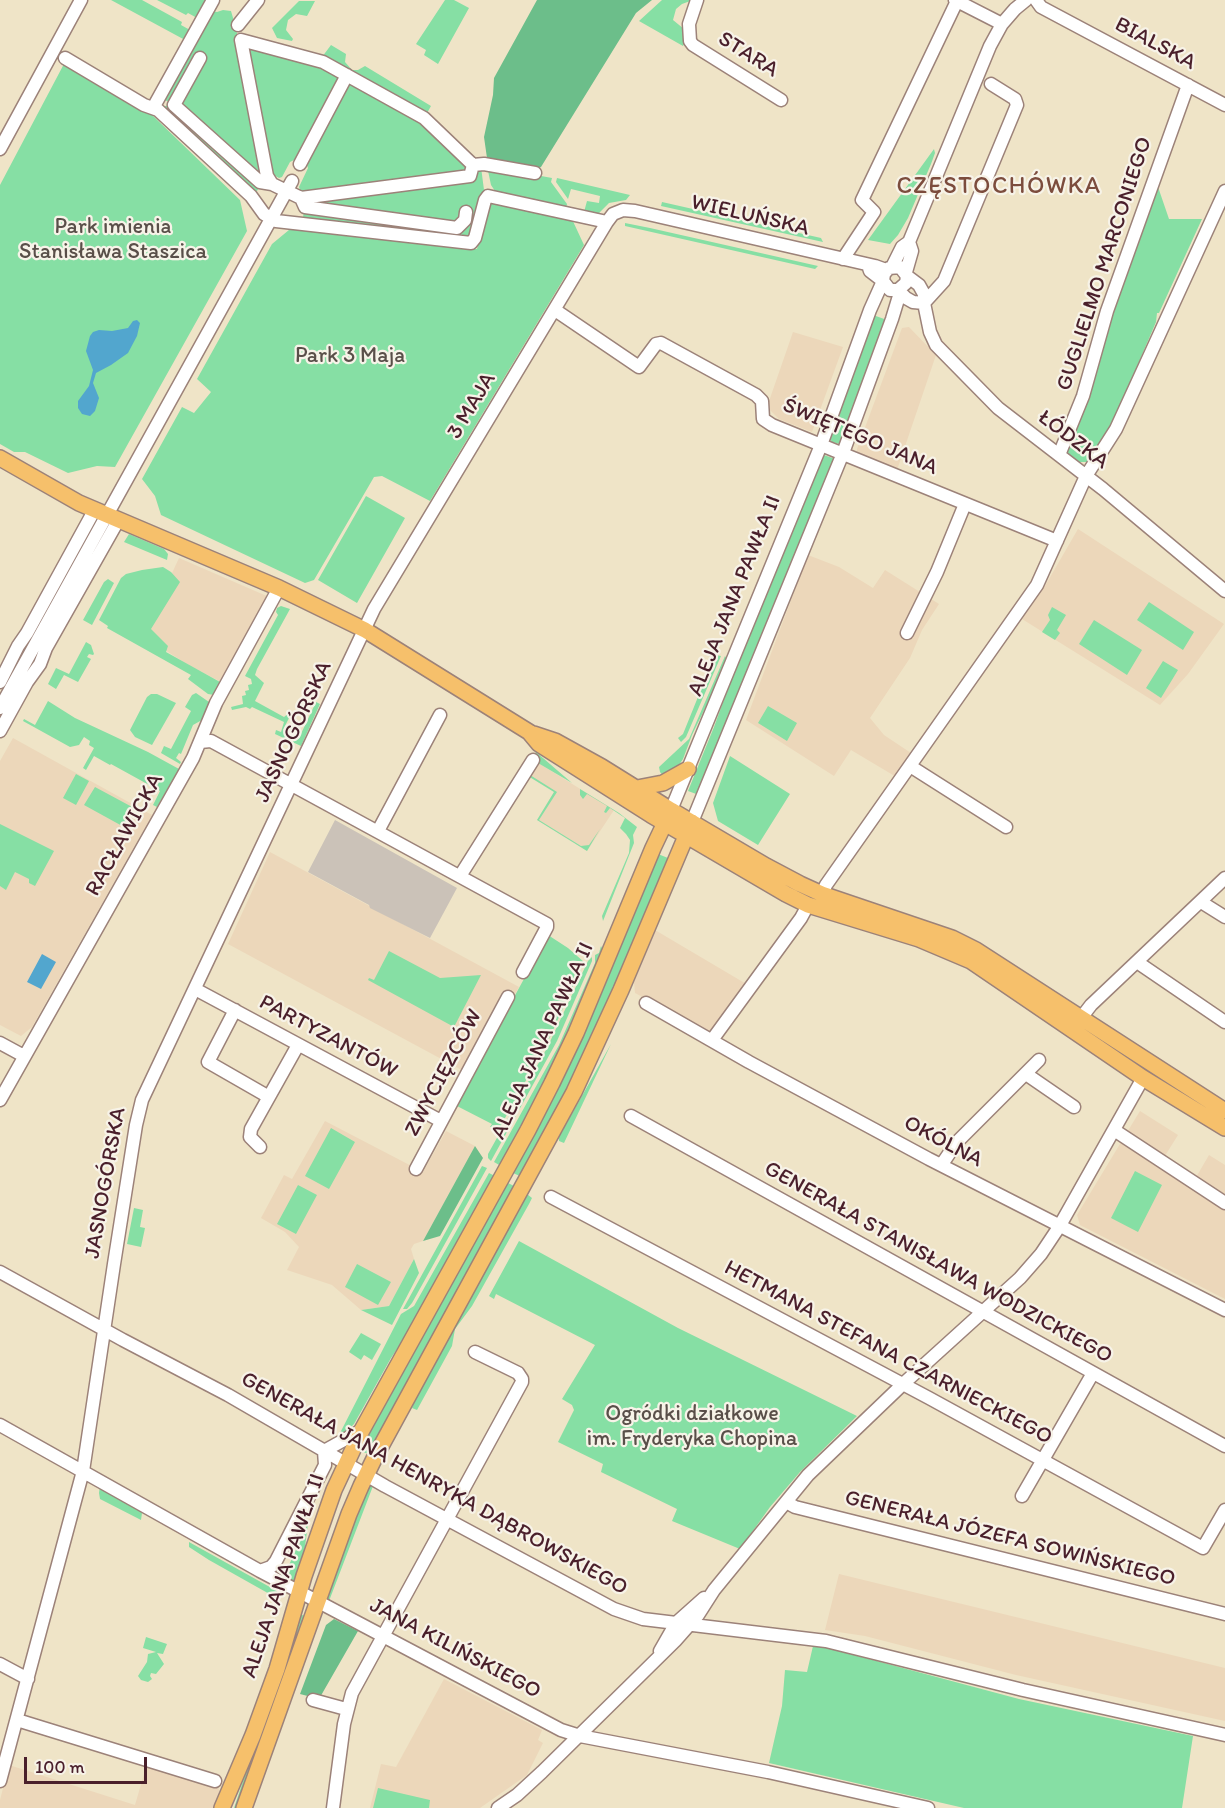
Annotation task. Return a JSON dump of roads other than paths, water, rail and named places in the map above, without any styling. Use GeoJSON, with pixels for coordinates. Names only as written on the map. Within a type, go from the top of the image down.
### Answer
{"type":"FeatureCollection","features":[{"type":"Feature","properties":{"kind":"main road"},"geometry":{"type":"LineString","coordinates":[[0,458],[58,492],[279,588],[365,630],[529,732],[555,741],[637,788],[668,817]]}},
{"type":"Feature","properties":{"kind":"main road"},"geometry":{"type":"LineString","coordinates":[[529,732],[539,744],[689,829],[808,905],[919,939],[971,961],[1143,1078],[1225,1128]]}},
{"type":"Feature","properties":{"kind":"main road"},"geometry":{"type":"LineString","coordinates":[[637,788],[663,783],[688,769]]}},
{"type":"Feature","properties":{"kind":"main road","name":"ALEJA JANA PAWŁA II"},"geometry":{"type":"LineString","coordinates":[[222,1808],[277,1669],[324,1516],[346,1463],[547,1092],[576,1033],[668,817]]}},
{"type":"Feature","properties":{"kind":"main road"},"geometry":{"type":"LineString","coordinates":[[689,829],[822,894],[952,938],[1004,967],[1225,1111]]}},
{"type":"Feature","properties":{"kind":"main road","name":"ALEJA JANA PAWŁA II"},"geometry":{"type":"LineString","coordinates":[[244,1808],[349,1514],[367,1475],[574,1092],[633,962],[689,829]]}},
{"type":"Feature","properties":{"kind":"main road"},"geometry":{"type":"LineString","coordinates":[[229,1808],[240,1764]]}},
{"type":"Feature","properties":{"kind":"street"},"geometry":{"type":"LineString","coordinates":[[0,149],[81,0]]}},
{"type":"Feature","properties":{"kind":"street"},"geometry":{"type":"LineString","coordinates":[[153,108],[213,0]]}},
{"type":"Feature","properties":{"kind":"street"},"geometry":{"type":"LineString","coordinates":[[238,25],[258,0]]}},
{"type":"Feature","properties":{"kind":"street","name":"STARA"},"geometry":{"type":"LineString","coordinates":[[697,0],[689,24],[690,41],[693,45],[781,100]]}},
{"type":"Feature","properties":{"kind":"street"},"geometry":{"type":"LineString","coordinates":[[843,259],[874,212],[862,200],[956,0],[1002,24]]}},
{"type":"Feature","properties":{"kind":"street","name":"ALEJA JANA PAWŁA II"},"geometry":{"type":"LineString","coordinates":[[668,817],[821,445],[870,310],[887,273],[902,247],[909,242],[978,72],[1002,24],[1026,0]]}},
{"type":"Feature","properties":{"kind":"street","name":"BIALSKA"},"geometry":{"type":"LineString","coordinates":[[1036,0],[1041,7],[1225,105]]}},
{"type":"Feature","properties":{"kind":"street"},"geometry":{"type":"LineString","coordinates":[[272,184],[267,176],[241,40],[323,62],[424,118],[473,165],[484,164],[535,172]]}},
{"type":"Feature","properties":{"kind":"street"},"geometry":{"type":"LineString","coordinates":[[65,58],[144,105],[158,110],[251,196],[271,220],[468,243],[475,238],[488,196],[607,222]]}},
{"type":"Feature","properties":{"kind":"street"},"geometry":{"type":"LineString","coordinates":[[200,58],[174,105],[260,182],[289,186],[301,198],[305,207],[457,228],[465,220],[466,212]]}},
{"type":"Feature","properties":{"kind":"street"},"geometry":{"type":"LineString","coordinates":[[300,164],[347,75]]}},
{"type":"Feature","properties":{"kind":"street"},"geometry":{"type":"LineString","coordinates":[[898,290],[906,283],[906,274],[900,267],[887,273],[887,288],[898,290],[913,302],[924,303],[944,280],[1017,105],[1015,99],[991,84]]}},
{"type":"Feature","properties":{"kind":"street","name":"GUGLIELMO MARCONIEGO"},"geometry":{"type":"LineString","coordinates":[[1059,455],[1083,396],[1107,311],[1188,85]]}},
{"type":"Feature","properties":{"kind":"street"},"geometry":{"type":"LineString","coordinates":[[301,198],[470,176],[473,165]]}},
{"type":"Feature","properties":{"kind":"street"},"geometry":{"type":"LineString","coordinates":[[0,682],[40,664],[107,514],[289,186]]}},
{"type":"Feature","properties":{"kind":"street"},"geometry":{"type":"LineString","coordinates":[[822,894],[826,885],[1037,585],[1086,476],[1116,429],[1225,191]]}},
{"type":"Feature","properties":{"kind":"street","name":"WIELUŃSKA"},"geometry":{"type":"LineString","coordinates":[[623,210],[843,259],[868,265],[887,273]]}},
{"type":"Feature","properties":{"kind":"street","name":"3 MAJA"},"geometry":{"type":"LineString","coordinates":[[365,630],[374,609],[607,222],[614,214],[623,210]]}},
{"type":"Feature","properties":{"kind":"street","name":"ALEJA JANA PAWŁA II"},"geometry":{"type":"LineString","coordinates":[[906,274],[912,251],[909,242]]}},
{"type":"Feature","properties":{"kind":"street","name":"ŁÓDZKA"},"geometry":{"type":"LineString","coordinates":[[906,274],[924,294],[930,332],[936,345],[998,408],[1086,476],[1225,591]]}},
{"type":"Feature","properties":{"kind":"street","name":"ALEJA JANA PAWŁA II"},"geometry":{"type":"LineString","coordinates":[[689,829],[843,453],[892,319],[899,296],[898,290]]}},
{"type":"Feature","properties":{"kind":"street","name":"ŚWIĘTEGO JANA"},"geometry":{"type":"LineString","coordinates":[[555,310],[639,367],[656,344],[661,343],[756,394],[762,401],[764,419],[772,425],[1057,541]]}},
{"type":"Feature","properties":{"kind":"street"},"geometry":{"type":"LineString","coordinates":[[907,633],[937,572],[964,504]]}},
{"type":"Feature","properties":{"kind":"street"},"geometry":{"type":"LineString","coordinates":[[0,731],[17,676],[18,646],[107,514]]}},
{"type":"Feature","properties":{"kind":"street","name":"RACŁAWICKA"},"geometry":{"type":"LineString","coordinates":[[0,1100],[200,742],[216,703],[279,588]]}},
{"type":"Feature","properties":{"kind":"street","name":"JASNOGÓRSKA"},"geometry":{"type":"LineString","coordinates":[[0,1781],[83,1471],[139,1112],[147,1089],[365,630]]}},
{"type":"Feature","properties":{"kind":"street"},"geometry":{"type":"LineString","coordinates":[[0,708],[17,676]]}},
{"type":"Feature","properties":{"kind":"street"},"geometry":{"type":"LineString","coordinates":[[378,831],[440,715]]}},
{"type":"Feature","properties":{"kind":"street"},"geometry":{"type":"LineString","coordinates":[[200,742],[211,741],[547,924],[523,972]]}},
{"type":"Feature","properties":{"kind":"street"},"geometry":{"type":"LineString","coordinates":[[460,876],[533,760]]}},
{"type":"Feature","properties":{"kind":"street"},"geometry":{"type":"LineString","coordinates":[[910,766],[1006,827]]}},
{"type":"Feature","properties":{"kind":"street"},"geometry":{"type":"LineString","coordinates":[[1081,1018],[1091,1005],[1225,878]]}},
{"type":"Feature","properties":{"kind":"street"},"geometry":{"type":"LineString","coordinates":[[1202,902],[1225,917]]}},
{"type":"Feature","properties":{"kind":"street"},"geometry":{"type":"LineString","coordinates":[[712,1040],[801,918],[808,905]]}},
{"type":"Feature","properties":{"kind":"street"},"geometry":{"type":"LineString","coordinates":[[1137,962],[1225,1022]]}},
{"type":"Feature","properties":{"kind":"street","name":"PARTYZANTÓW"},"geometry":{"type":"LineString","coordinates":[[195,989],[441,1121]]}},
{"type":"Feature","properties":{"kind":"street","name":"ZWYCIĘZCÓW"},"geometry":{"type":"LineString","coordinates":[[416,1169],[508,997]]}},
{"type":"Feature","properties":{"kind":"street","name":"OKÓLNA"},"geometry":{"type":"LineString","coordinates":[[646,1003],[749,1062],[1059,1227],[1225,1310]]}},
{"type":"Feature","properties":{"kind":"street"},"geometry":{"type":"LineString","coordinates":[[235,1010],[208,1062],[269,1097]]}},
{"type":"Feature","properties":{"kind":"street"},"geometry":{"type":"LineString","coordinates":[[0,1043],[24,1056]]}},
{"type":"Feature","properties":{"kind":"street"},"geometry":{"type":"LineString","coordinates":[[260,1148],[250,1134],[298,1045]]}},
{"type":"Feature","properties":{"kind":"street"},"geometry":{"type":"LineString","coordinates":[[942,1164],[957,1142],[1039,1060]]}},
{"type":"Feature","properties":{"kind":"street"},"geometry":{"type":"LineString","coordinates":[[1026,1074],[1074,1107]]}},
{"type":"Feature","properties":{"kind":"street"},"geometry":{"type":"LineString","coordinates":[[498,1808],[517,1795],[580,1736],[690,1625],[714,1590],[808,1475],[903,1384],[1020,1278],[1041,1254],[1059,1227],[1143,1078]]}},
{"type":"Feature","properties":{"kind":"street","name":"GENERAŁA STANISŁAWA WODZICKIEGO"},"geometry":{"type":"LineString","coordinates":[[631,1116],[1225,1446]]}},
{"type":"Feature","properties":{"kind":"street"},"geometry":{"type":"LineString","coordinates":[[1113,1130],[1225,1203]]}},
{"type":"Feature","properties":{"kind":"street","name":"HETMANA STEFANA CZARNIECKIEGO"},"geometry":{"type":"LineString","coordinates":[[551,1197],[903,1384],[1203,1548],[1225,1510]]}},
{"type":"Feature","properties":{"kind":"street","name":"GENERAŁA JANA HENRYKA DĄBROWSKIEGO"},"geometry":{"type":"LineString","coordinates":[[0,1272],[236,1399],[367,1475],[614,1610],[643,1619],[826,1641],[1023,1690],[1225,1735]]}},
{"type":"Feature","properties":{"kind":"street"},"geometry":{"type":"LineString","coordinates":[[333,1808],[346,1709],[352,1693],[522,1382],[518,1373],[475,1352]]}},
{"type":"Feature","properties":{"kind":"street"},"geometry":{"type":"LineString","coordinates":[[1022,1496],[1093,1373]]}},
{"type":"Feature","properties":{"kind":"street","name":"JANA KILIŃSKIEGO"},"geometry":{"type":"LineString","coordinates":[[0,1425],[260,1571],[561,1730],[580,1736],[768,1772],[928,1808]]}},
{"type":"Feature","properties":{"kind":"street"},"geometry":{"type":"LineString","coordinates":[[260,1571],[271,1567],[276,1561],[325,1465],[324,1450],[362,1430]]}},
{"type":"Feature","properties":{"kind":"street","name":"GENERAŁA JÓZEFA SOWIŃSKIEGO"},"geometry":{"type":"LineString","coordinates":[[786,1502],[795,1507],[1225,1614]]}},
{"type":"Feature","properties":{"kind":"street"},"geometry":{"type":"LineString","coordinates":[[653,1664],[676,1623],[714,1590]]}},
{"type":"Feature","properties":{"kind":"street"},"geometry":{"type":"LineString","coordinates":[[0,1664],[28,1679]]}},
{"type":"Feature","properties":{"kind":"street"},"geometry":{"type":"LineString","coordinates":[[313,1700],[346,1709]]}},
{"type":"Feature","properties":{"kind":"street"},"geometry":{"type":"LineString","coordinates":[[17,1720],[215,1781]]}},
{"type":"Feature","properties":{"kind":"water"},"geometry":{"type":"Polygon","coordinates":[[[137,320],[140,323],[137,336],[128,353],[96,373],[93,383],[99,398],[95,411],[90,416],[82,414],[78,408],[78,401],[89,386],[93,370],[86,351],[90,336],[99,330],[112,331],[128,328],[133,321],[137,320]]]}},
{"type":"Feature","properties":{"kind":"water"},"geometry":{"type":"Polygon","coordinates":[[[42,954],[56,962],[41,989],[27,982],[42,954]]]}},
{"type":"Feature","properties":{"kind":"district","name":"CZĘSTOCHÓWKA"},"geometry":{"type":"Point","coordinates":[999,187]}},
{"type":"Feature","properties":{"kind":"park label","name":"Park imienia Stanisława Staszica"},"geometry":{"type":"Point","coordinates":[113,240]}},
{"type":"Feature","properties":{"kind":"park label","name":"Park 3 Maja"},"geometry":{"type":"Point","coordinates":[350,356]}},
{"type":"Feature","properties":{"kind":"park label","name":"Ogródki działkowe im. Fryderyka Chopina"},"geometry":{"type":"Point","coordinates":[692,1426]}}]}
